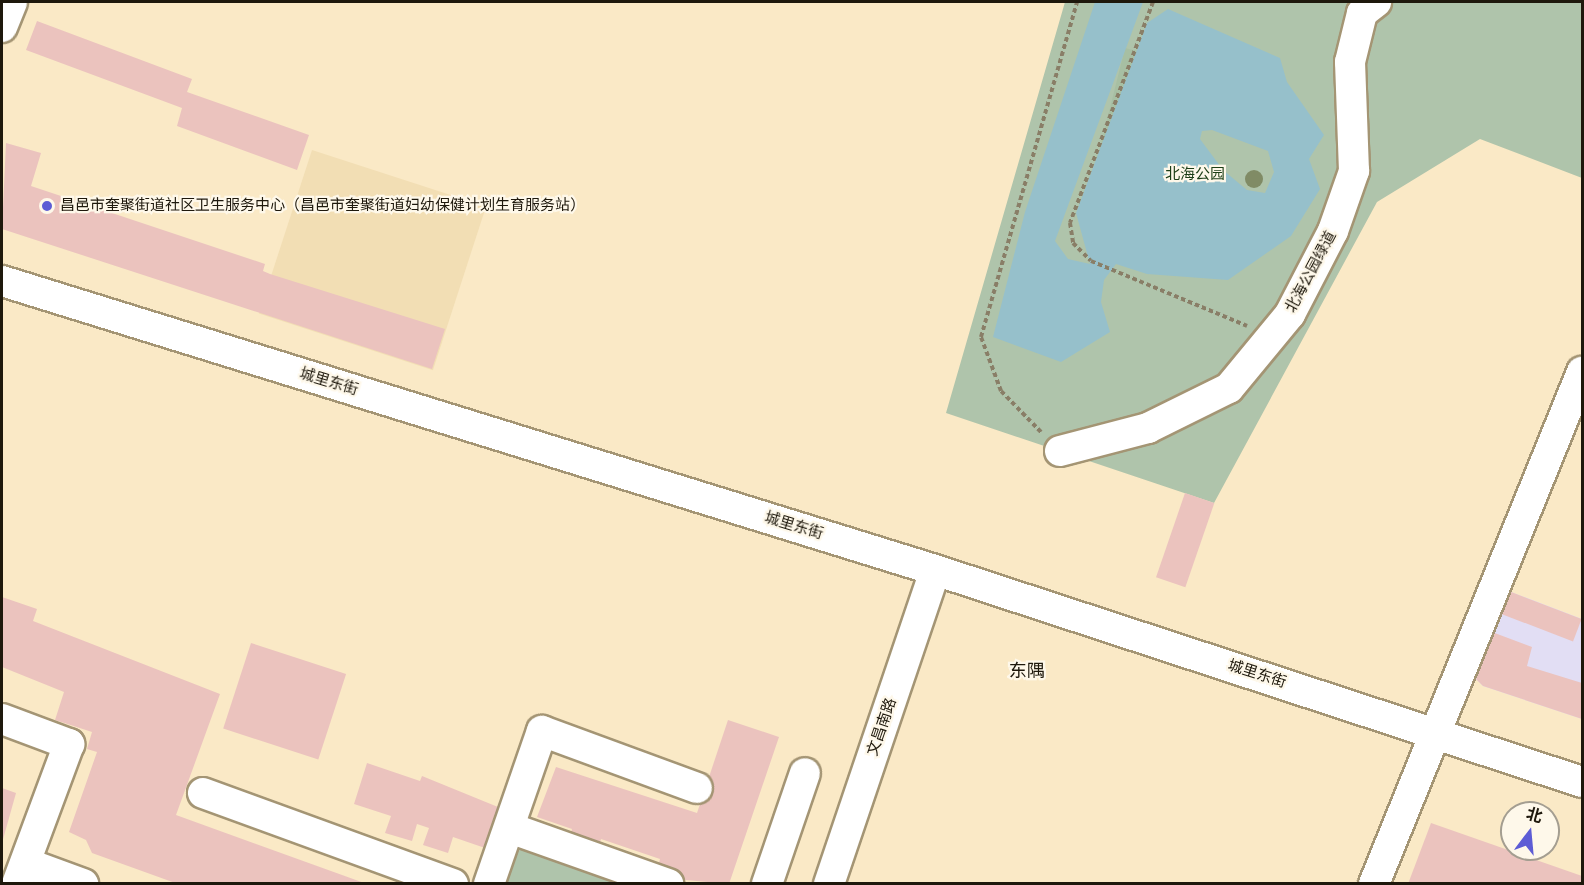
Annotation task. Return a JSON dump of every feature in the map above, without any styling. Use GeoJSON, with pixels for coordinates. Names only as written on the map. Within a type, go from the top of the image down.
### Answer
{"type":"FeatureCollection","features":[{"type":"Feature","properties":{"kind":"street"},"geometry":{"type":"LineString","coordinates":[[2,27],[12,2]]}},
{"type":"Feature","properties":{"kind":"street","name":"北海公园绿道"},"geometry":{"type":"LineString","coordinates":[[1060,451],[1148,428],[1229,388],[1290,315],[1333,231],[1354,171],[1350,62],[1362,12],[1376,2]]}},
{"type":"Feature","properties":{"kind":"street","name":"城里东街"},"geometry":{"type":"LineString","coordinates":[[2,281],[935,570],[1582,782]]}},
{"type":"Feature","properties":{"kind":"street"},"geometry":{"type":"LineString","coordinates":[[1374,884],[1582,372]]}},
{"type":"Feature","properties":{"kind":"street","name":"文昌南路"},"geometry":{"type":"LineString","coordinates":[[829,884],[935,570]]}},
{"type":"Feature","properties":{"kind":"street"},"geometry":{"type":"LineString","coordinates":[[2,719],[69,744],[21,873],[83,884]]}},
{"type":"Feature","properties":{"kind":"street"},"geometry":{"type":"LineString","coordinates":[[489,884],[542,731],[697,788]]}},
{"type":"Feature","properties":{"kind":"street"},"geometry":{"type":"LineString","coordinates":[[767,884],[805,773]]}},
{"type":"Feature","properties":{"kind":"street"},"geometry":{"type":"LineString","coordinates":[[203,793],[453,884]]}},
{"type":"Feature","properties":{"kind":"street"},"geometry":{"type":"LineString","coordinates":[[510,828],[668,884]]}},
{"type":"Feature","properties":{"kind":"path"},"geometry":{"type":"LineString","coordinates":[[1060,451],[1001,392],[981,337],[1077,2]]}},
{"type":"Feature","properties":{"kind":"path"},"geometry":{"type":"LineString","coordinates":[[1153,2],[1070,223],[1073,243],[1090,261],[1272,336]]}},
{"type":"Feature","properties":{"kind":"shaded area"},"geometry":{"type":"Polygon","coordinates":[[[312,150],[486,207],[433,370],[259,314],[312,150]]]}},
{"type":"Feature","properties":{"kind":"shaded area"},"geometry":{"type":"Polygon","coordinates":[[[1506,590],[1582,619],[1582,719],[1483,686],[1476,679],[1506,590]]]}},
{"type":"Feature","properties":{"kind":"green space","name":"北海公园"},"geometry":{"type":"Polygon","coordinates":[[[1065,2],[1582,2],[1582,178],[1480,139],[1377,202],[1214,503],[946,413],[1065,2]]]}},
{"type":"Feature","properties":{"kind":"green space"},"geometry":{"type":"Polygon","coordinates":[[[1125,48],[1137,51],[1104,184],[1092,181],[1125,48]]]}},
{"type":"Feature","properties":{"kind":"green space"},"geometry":{"type":"Polygon","coordinates":[[[526,846],[631,884],[505,884],[518,851],[526,846]]]}},
{"type":"Feature","properties":{"kind":"water","name":"北海公园"},"geometry":{"type":"Polygon","coordinates":[[[1095,2],[1143,2],[1055,241],[1068,259],[1090,264],[1076,213],[1147,23],[1168,9],[1280,58],[1287,82],[1324,135],[1309,159],[1320,189],[1291,236],[1228,280],[1147,274],[1116,264],[1104,280],[1101,302],[1110,332],[1061,362],[993,337],[1025,212],[1095,2]],[[1212,130],[1202,131],[1200,139],[1223,170],[1247,190],[1265,193],[1274,172],[1268,151],[1212,130]]]}},
{"type":"Feature","properties":{"kind":"building"},"geometry":{"type":"Polygon","coordinates":[[[37,21],[192,79],[187,92],[309,135],[297,170],[177,126],[182,108],[26,50],[37,21]]]}},
{"type":"Feature","properties":{"kind":"building"},"geometry":{"type":"Polygon","coordinates":[[[6,143],[41,153],[31,186],[265,264],[263,271],[270,274],[445,329],[432,369],[2,229],[6,143]]]}},
{"type":"Feature","properties":{"kind":"building"},"geometry":{"type":"Polygon","coordinates":[[[1185,493],[1214,503],[1185,587],[1156,577],[1185,493]]]}},
{"type":"Feature","properties":{"kind":"building"},"geometry":{"type":"Polygon","coordinates":[[[1506,590],[1582,619],[1573,641],[1497,612],[1506,590]]]}},
{"type":"Feature","properties":{"kind":"building"},"geometry":{"type":"Polygon","coordinates":[[[2,597],[37,609],[33,621],[220,694],[176,815],[367,884],[178,884],[92,853],[86,840],[69,832],[97,752],[87,749],[92,732],[55,720],[64,692],[2,667],[2,597]]]}},
{"type":"Feature","properties":{"kind":"building"},"geometry":{"type":"Polygon","coordinates":[[[1492,632],[1532,647],[1527,666],[1582,683],[1582,719],[1483,686],[1476,679],[1492,632]]]}},
{"type":"Feature","properties":{"kind":"building"},"geometry":{"type":"Polygon","coordinates":[[[251,643],[346,674],[318,759],[223,729],[251,643]]]}},
{"type":"Feature","properties":{"kind":"building"},"geometry":{"type":"Polygon","coordinates":[[[728,720],[779,737],[729,884],[675,879],[658,867],[660,859],[601,839],[599,846],[570,836],[572,829],[537,817],[556,767],[697,813],[728,720]]]}},
{"type":"Feature","properties":{"kind":"building"},"geometry":{"type":"Polygon","coordinates":[[[367,763],[420,781],[422,776],[498,807],[485,848],[453,837],[448,853],[423,845],[429,828],[417,824],[412,841],[385,833],[391,816],[354,804],[367,763]]]}},
{"type":"Feature","properties":{"kind":"building"},"geometry":{"type":"Polygon","coordinates":[[[2,788],[16,793],[2,843],[2,788]]]}},
{"type":"Feature","properties":{"kind":"building"},"geometry":{"type":"Polygon","coordinates":[[[1431,823],[1500,847],[1500,861],[1539,861],[1582,876],[1582,884],[1408,884],[1431,823]]]}},
{"type":"Feature","properties":{"kind":"place","name":"昌邑市奎聚街道社区卫生服务中心（昌邑市奎聚街道妇幼保健计划生育服务站）"},"geometry":{"type":"Point","coordinates":[47,206]}},
{"type":"Feature","properties":{"kind":"district","name":"东隅"},"geometry":{"type":"Point","coordinates":[1027,671]}}]}
